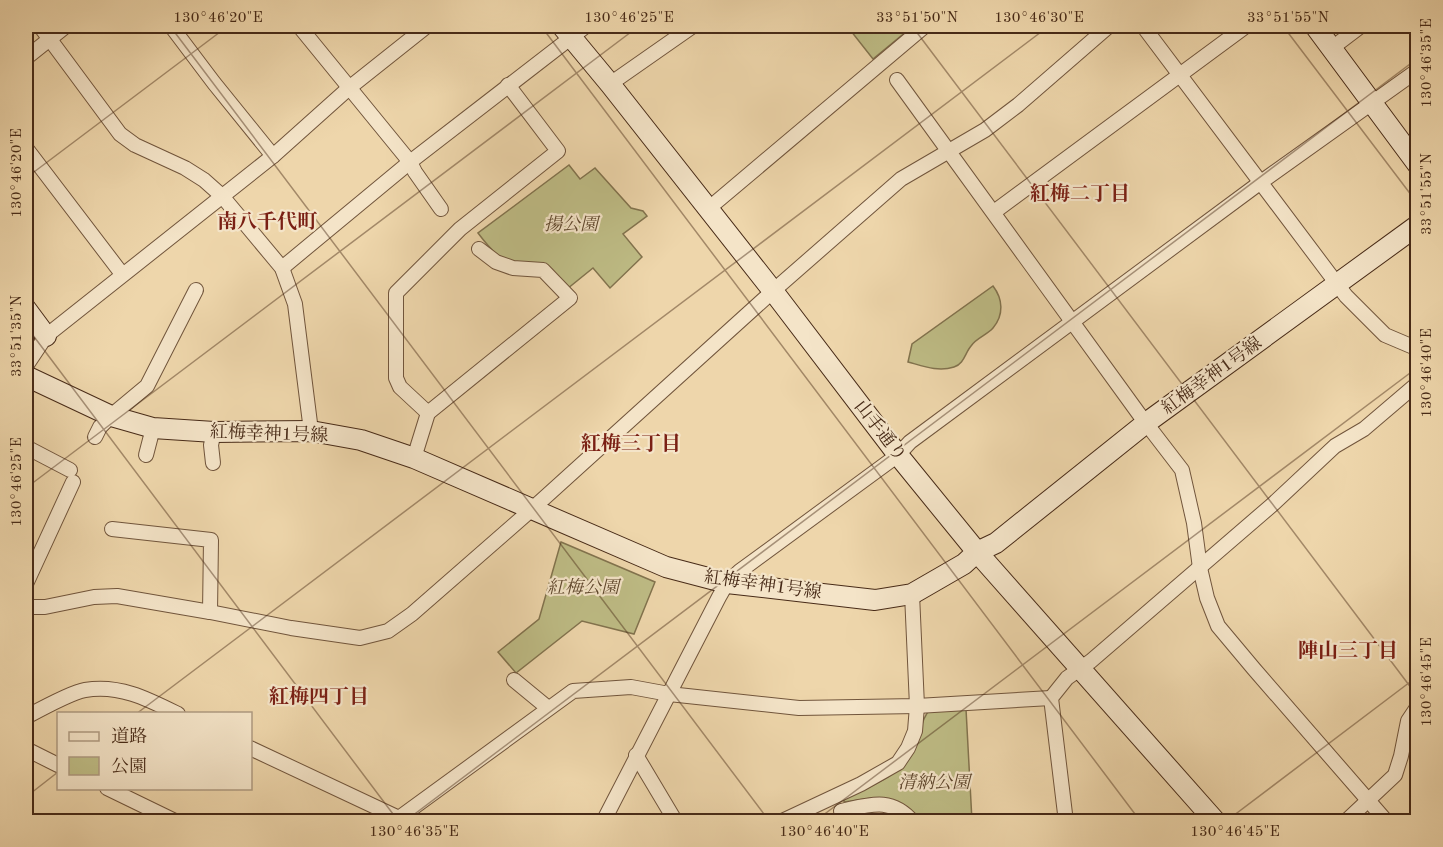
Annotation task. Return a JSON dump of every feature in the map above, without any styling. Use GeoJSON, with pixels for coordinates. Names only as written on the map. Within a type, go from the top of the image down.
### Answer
{"type":"FeatureCollection","features":[{"type":"Feature","properties":{"kind":"street"},"geometry":{"type":"LineString","coordinates":[[40,26],[120,134],[135,145],[185,168],[222,196],[282,268],[295,304],[310,431]]}},
{"type":"Feature","properties":{"kind":"street"},"geometry":{"type":"LineString","coordinates":[[26,58],[66,26]]}},
{"type":"Feature","properties":{"kind":"street"},"geometry":{"type":"LineString","coordinates":[[171,26],[273,156]]}},
{"type":"Feature","properties":{"kind":"street"},"geometry":{"type":"LineString","coordinates":[[299,26],[410,162],[441,208]]}},
{"type":"Feature","properties":{"kind":"street"},"geometry":{"type":"LineString","coordinates":[[26,366],[46,336],[122,274],[164,249],[222,196],[273,156],[349,88],[425,26]]}},
{"type":"Feature","properties":{"kind":"street"},"geometry":{"type":"LineString","coordinates":[[610,84],[693,26]]}},
{"type":"Feature","properties":{"kind":"street"},"geometry":{"type":"LineString","coordinates":[[708,209],[923,26]]}},
{"type":"Feature","properties":{"kind":"street"},"geometry":{"type":"LineString","coordinates":[[26,607],[45,607],[94,597],[117,596],[291,628],[360,638],[388,631],[412,614],[531,510],[773,291],[901,179],[985,130],[1018,105],[1108,26]]}},
{"type":"Feature","properties":{"kind":"street"},"geometry":{"type":"LineString","coordinates":[[1143,26],[1346,296],[1385,335],[1418,349]]}},
{"type":"Feature","properties":{"kind":"street"},"geometry":{"type":"LineString","coordinates":[[994,212],[1246,26]]}},
{"type":"Feature","properties":{"kind":"street"},"geometry":{"type":"LineString","coordinates":[[1315,26],[1418,165]]}},
{"type":"Feature","properties":{"kind":"street"},"geometry":{"type":"LineString","coordinates":[[1332,48],[1361,26]]}},
{"type":"Feature","properties":{"kind":"street"},"geometry":{"type":"LineString","coordinates":[[282,268],[410,162],[508,85],[573,29]]}},
{"type":"Feature","properties":{"kind":"street","name":"山手通り"},"geometry":{"type":"LineString","coordinates":[[573,29],[610,84],[773,291],[898,455],[977,552],[1216,822]]}},
{"type":"Feature","properties":{"kind":"street"},"geometry":{"type":"LineString","coordinates":[[603,822],[727,583],[740,571],[1261,182],[1418,70]]}},
{"type":"Feature","properties":{"kind":"street"},"geometry":{"type":"LineString","coordinates":[[897,80],[1182,470],[1194,523],[1200,568],[1207,598],[1218,626],[1387,822]]}},
{"type":"Feature","properties":{"kind":"street"},"geometry":{"type":"LineString","coordinates":[[428,413],[400,387],[396,378],[396,293],[460,229],[558,151],[508,85]]}},
{"type":"Feature","properties":{"kind":"street"},"geometry":{"type":"LineString","coordinates":[[26,148],[122,274]]}},
{"type":"Feature","properties":{"kind":"street","name":"紅梅幸神1号線"},"geometry":{"type":"LineString","coordinates":[[26,376],[111,416],[153,428],[214,432],[310,431],[361,440],[414,458],[666,567],[727,583],[875,600],[912,594],[963,564],[977,552],[996,543],[1146,423],[1418,225]]}},
{"type":"Feature","properties":{"kind":"street"},"geometry":{"type":"LineString","coordinates":[[414,458],[428,413],[570,298],[543,270],[513,268],[496,262],[479,249]]}},
{"type":"Feature","properties":{"kind":"street"},"geometry":{"type":"LineString","coordinates":[[95,437],[111,416],[147,386],[196,290]]}},
{"type":"Feature","properties":{"kind":"street"},"geometry":{"type":"LineString","coordinates":[[26,309],[46,336]]}},
{"type":"Feature","properties":{"kind":"street"},"geometry":{"type":"LineString","coordinates":[[1066,822],[1051,698],[1067,678],[1080,670],[1200,568],[1335,446],[1364,429],[1418,383]]}},
{"type":"Feature","properties":{"kind":"street"},"geometry":{"type":"LineString","coordinates":[[146,455],[153,428]]}},
{"type":"Feature","properties":{"kind":"street"},"geometry":{"type":"LineString","coordinates":[[213,463],[211,445],[214,432]]}},
{"type":"Feature","properties":{"kind":"street"},"geometry":{"type":"LineString","coordinates":[[26,447],[71,476],[26,584]]}},
{"type":"Feature","properties":{"kind":"street"},"geometry":{"type":"LineString","coordinates":[[112,529],[211,540],[210,612]]}},
{"type":"Feature","properties":{"kind":"street"},"geometry":{"type":"LineString","coordinates":[[780,822],[834,798],[898,763],[908,748],[915,731],[917,706],[912,594]]}},
{"type":"Feature","properties":{"kind":"street"},"geometry":{"type":"LineString","coordinates":[[514,680],[548,708]]}},
{"type":"Feature","properties":{"kind":"street"},"geometry":{"type":"LineString","coordinates":[[252,749],[400,820],[573,691],[631,687],[669,694],[799,708],[917,706],[1051,698]]}},
{"type":"Feature","properties":{"kind":"street"},"geometry":{"type":"LineString","coordinates":[[26,717],[83,690],[117,689],[144,697],[174,712]]}},
{"type":"Feature","properties":{"kind":"street"},"geometry":{"type":"LineString","coordinates":[[1345,822],[1395,775],[1408,721],[1418,706]]}},
{"type":"Feature","properties":{"kind":"street"},"geometry":{"type":"LineString","coordinates":[[26,749],[57,764]]}},
{"type":"Feature","properties":{"kind":"street"},"geometry":{"type":"LineString","coordinates":[[636,755],[676,822]]}},
{"type":"Feature","properties":{"kind":"street"},"geometry":{"type":"LineString","coordinates":[[109,790],[177,822]]}},
{"type":"Feature","properties":{"kind":"street"},"geometry":{"type":"LineString","coordinates":[[834,798],[843,816],[872,804],[891,804],[913,822]]}},
{"type":"Feature","properties":{"kind":"green space"},"geometry":{"type":"Polygon","coordinates":[[[847,26],[913,26],[873,59],[847,26]]]}},
{"type":"Feature","properties":{"kind":"green space","name":"揚公園"},"geometry":{"type":"Polygon","coordinates":[[[569,165],[580,179],[595,168],[631,208],[643,211],[647,216],[623,234],[642,257],[610,288],[593,268],[567,289],[545,264],[508,260],[491,249],[478,233],[569,165]]]}},
{"type":"Feature","properties":{"kind":"green space"},"geometry":{"type":"Polygon","coordinates":[[[993,286],[999,296],[1001,307],[997,323],[973,343],[960,363],[954,367],[942,369],[908,362],[912,344],[993,286]]]}},
{"type":"Feature","properties":{"kind":"green space","name":"紅梅公園"},"geometry":{"type":"Polygon","coordinates":[[[561,542],[655,582],[634,634],[582,621],[516,673],[498,652],[539,619],[561,542]]]}},
{"type":"Feature","properties":{"kind":"green space","name":"清納公園"},"geometry":{"type":"Polygon","coordinates":[[[966,709],[972,821],[919,821],[892,801],[872,798],[844,802],[844,798],[885,778],[903,765],[915,746],[929,711],[966,709]]]}},
{"type":"Feature","properties":{"kind":"district","name":"紅梅二丁目"},"geometry":{"type":"Point","coordinates":[1080,195]}},
{"type":"Feature","properties":{"kind":"district","name":"南八千代町"},"geometry":{"type":"Point","coordinates":[267,223]}},
{"type":"Feature","properties":{"kind":"district","name":"紅梅三丁目"},"geometry":{"type":"Point","coordinates":[631,445]}},
{"type":"Feature","properties":{"kind":"district","name":"陣山三丁目"},"geometry":{"type":"Point","coordinates":[1348,652]}},
{"type":"Feature","properties":{"kind":"district","name":"紅梅四丁目"},"geometry":{"type":"Point","coordinates":[319,698]}}]}
